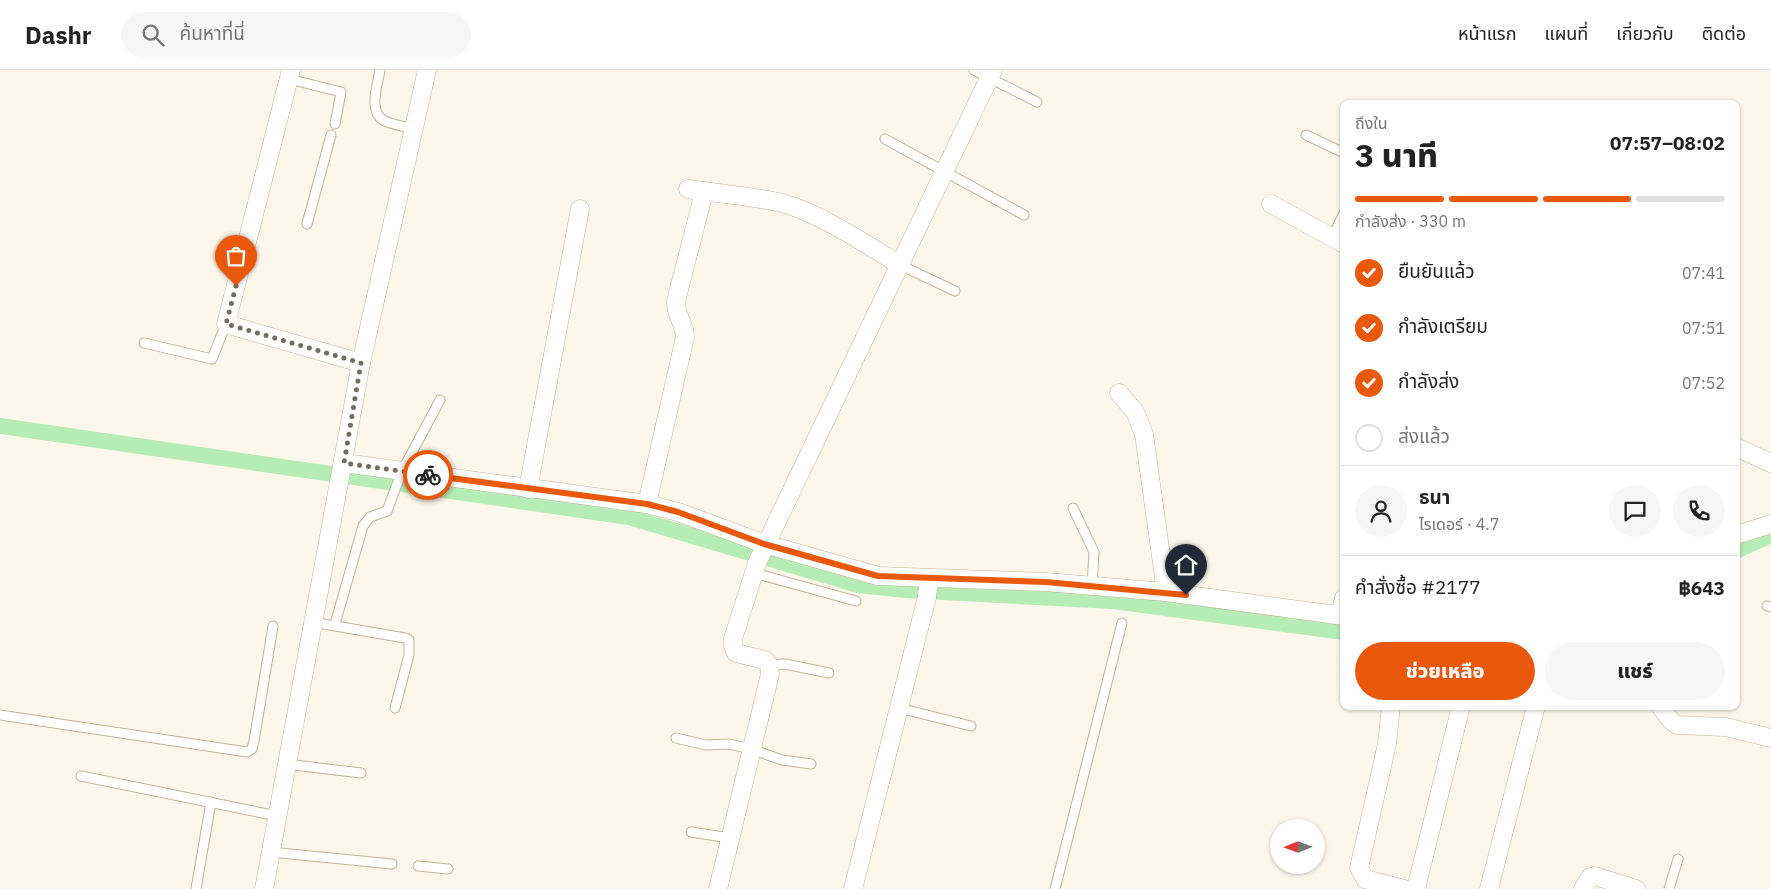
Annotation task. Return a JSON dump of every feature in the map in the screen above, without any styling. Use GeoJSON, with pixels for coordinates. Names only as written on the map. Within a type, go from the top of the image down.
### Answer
{"type":"FeatureCollection","features":[{"type":"Feature","properties":{"kind":"street"},"geometry":{"type":"LineString","coordinates":[[264,889],[361,363],[428,70]]}},
{"type":"Feature","properties":{"kind":"street"},"geometry":{"type":"LineString","coordinates":[[718,889],[770,674],[770,665],[765,660],[736,653],[733,646],[733,639],[759,557],[900,265],[944,171],[986,73]]}},
{"type":"Feature","properties":{"kind":"street"},"geometry":{"type":"LineString","coordinates":[[290,74],[226,324],[361,363]]}},
{"type":"Feature","properties":{"kind":"street"},"geometry":{"type":"LineString","coordinates":[[647,504],[686,337],[684,327],[677,314],[676,301],[696,190],[782,203],[801,210],[845,232],[900,265]]}},
{"type":"Feature","properties":{"kind":"street"},"geometry":{"type":"LineString","coordinates":[[1271,204],[1338,241]]}},
{"type":"Feature","properties":{"kind":"street"},"geometry":{"type":"LineString","coordinates":[[528,489],[580,210]]}},
{"type":"Feature","properties":{"kind":"street"},"geometry":{"type":"LineString","coordinates":[[1119,392],[1135,412],[1144,434],[1166,592]]}},
{"type":"Feature","properties":{"kind":"street"},"geometry":{"type":"LineString","coordinates":[[1740,449],[1771,463]]}},
{"type":"Feature","properties":{"kind":"street"},"geometry":{"type":"LineString","coordinates":[[342,472],[401,475],[647,504],[678,512],[759,557],[928,586],[1092,586],[1166,592],[1340,616]]}},
{"type":"Feature","properties":{"kind":"street"},"geometry":{"type":"LineString","coordinates":[[1740,534],[1771,524]]}},
{"type":"Feature","properties":{"kind":"street"},"geometry":{"type":"LineString","coordinates":[[853,889],[928,586]]}},
{"type":"Feature","properties":{"kind":"street"},"geometry":{"type":"LineString","coordinates":[[1391,710],[1387,744],[1359,868],[1364,879],[1404,889]]}},
{"type":"Feature","properties":{"kind":"street"},"geometry":{"type":"LineString","coordinates":[[1416,889],[1460,710]]}},
{"type":"Feature","properties":{"kind":"street"},"geometry":{"type":"LineString","coordinates":[[1489,889],[1535,710]]}},
{"type":"Feature","properties":{"kind":"street"},"geometry":{"type":"LineString","coordinates":[[1664,710],[1677,725],[1726,727],[1771,738]]}},
{"type":"Feature","properties":{"kind":"street"},"geometry":{"type":"LineString","coordinates":[[1583,889],[1590,877],[1596,876],[1636,889]]}},
{"type":"Feature","properties":{"kind":"lane"},"geometry":{"type":"LineString","coordinates":[[380,70],[375,99],[377,111],[383,120],[415,129]]}},
{"type":"Feature","properties":{"kind":"lane"},"geometry":{"type":"LineString","coordinates":[[986,73],[1037,102]]}},
{"type":"Feature","properties":{"kind":"lane"},"geometry":{"type":"LineString","coordinates":[[290,74],[341,92],[335,124]]}},
{"type":"Feature","properties":{"kind":"lane"},"geometry":{"type":"LineString","coordinates":[[307,224],[331,134]]}},
{"type":"Feature","properties":{"kind":"lane"},"geometry":{"type":"LineString","coordinates":[[1306,135],[1340,151]]}},
{"type":"Feature","properties":{"kind":"lane"},"geometry":{"type":"LineString","coordinates":[[885,139],[1024,214]]}},
{"type":"Feature","properties":{"kind":"lane"},"geometry":{"type":"LineString","coordinates":[[900,265],[955,291]]}},
{"type":"Feature","properties":{"kind":"lane"},"geometry":{"type":"LineString","coordinates":[[144,343],[212,359],[226,324]]}},
{"type":"Feature","properties":{"kind":"lane"},"geometry":{"type":"LineString","coordinates":[[336,624],[363,526],[370,516],[387,511],[401,475],[440,400]]}},
{"type":"Feature","properties":{"kind":"lane"},"geometry":{"type":"LineString","coordinates":[[1073,508],[1094,552],[1092,586]]}},
{"type":"Feature","properties":{"kind":"lane"},"geometry":{"type":"LineString","coordinates":[[759,557],[856,601]]}},
{"type":"Feature","properties":{"kind":"lane"},"geometry":{"type":"LineString","coordinates":[[312,622],[336,624],[409,640],[409,655],[395,708]]}},
{"type":"Feature","properties":{"kind":"lane"},"geometry":{"type":"LineString","coordinates":[[1055,889],[1122,623]]}},
{"type":"Feature","properties":{"kind":"lane"},"geometry":{"type":"LineString","coordinates":[[0,715],[247,752],[252,749],[254,741],[273,626]]}},
{"type":"Feature","properties":{"kind":"lane"},"geometry":{"type":"LineString","coordinates":[[770,665],[785,664],[829,673]]}},
{"type":"Feature","properties":{"kind":"lane"},"geometry":{"type":"LineString","coordinates":[[899,708],[971,726]]}},
{"type":"Feature","properties":{"kind":"lane"},"geometry":{"type":"LineString","coordinates":[[676,738],[706,745],[729,744],[751,748],[782,760],[812,764]]}},
{"type":"Feature","properties":{"kind":"lane"},"geometry":{"type":"LineString","coordinates":[[286,764],[361,773]]}},
{"type":"Feature","properties":{"kind":"lane"},"geometry":{"type":"LineString","coordinates":[[82,776],[277,816]]}},
{"type":"Feature","properties":{"kind":"lane"},"geometry":{"type":"LineString","coordinates":[[196,889],[210,802]]}},
{"type":"Feature","properties":{"kind":"lane"},"geometry":{"type":"LineString","coordinates":[[691,832],[730,838]]}},
{"type":"Feature","properties":{"kind":"lane"},"geometry":{"type":"LineString","coordinates":[[270,852],[392,864]]}},
{"type":"Feature","properties":{"kind":"lane"},"geometry":{"type":"LineString","coordinates":[[1669,889],[1678,859]]}},
{"type":"Feature","properties":{"kind":"lane"},"geometry":{"type":"LineString","coordinates":[[418,866],[448,869]]}},
{"type":"Feature","properties":{"kind":"waterway"},"geometry":{"type":"LineString","coordinates":[[0,426],[629,517],[858,585],[905,590],[1113,601],[1340,631]]}},
{"type":"Feature","properties":{"kind":"waterway"},"geometry":{"type":"LineString","coordinates":[[1740,549],[1771,535]]}},
{"type":"Feature","properties":{"kind":"way so far"},"geometry":{"type":"LineString","coordinates":[[236,286],[226,324],[361,363],[344,463],[428,475]]}},
{"type":"Feature","properties":{"kind":"route"},"geometry":{"type":"LineString","coordinates":[[428,475],[647,504],[678,512],[764,544],[878,576],[1046,582],[1186,595]]}}]}
